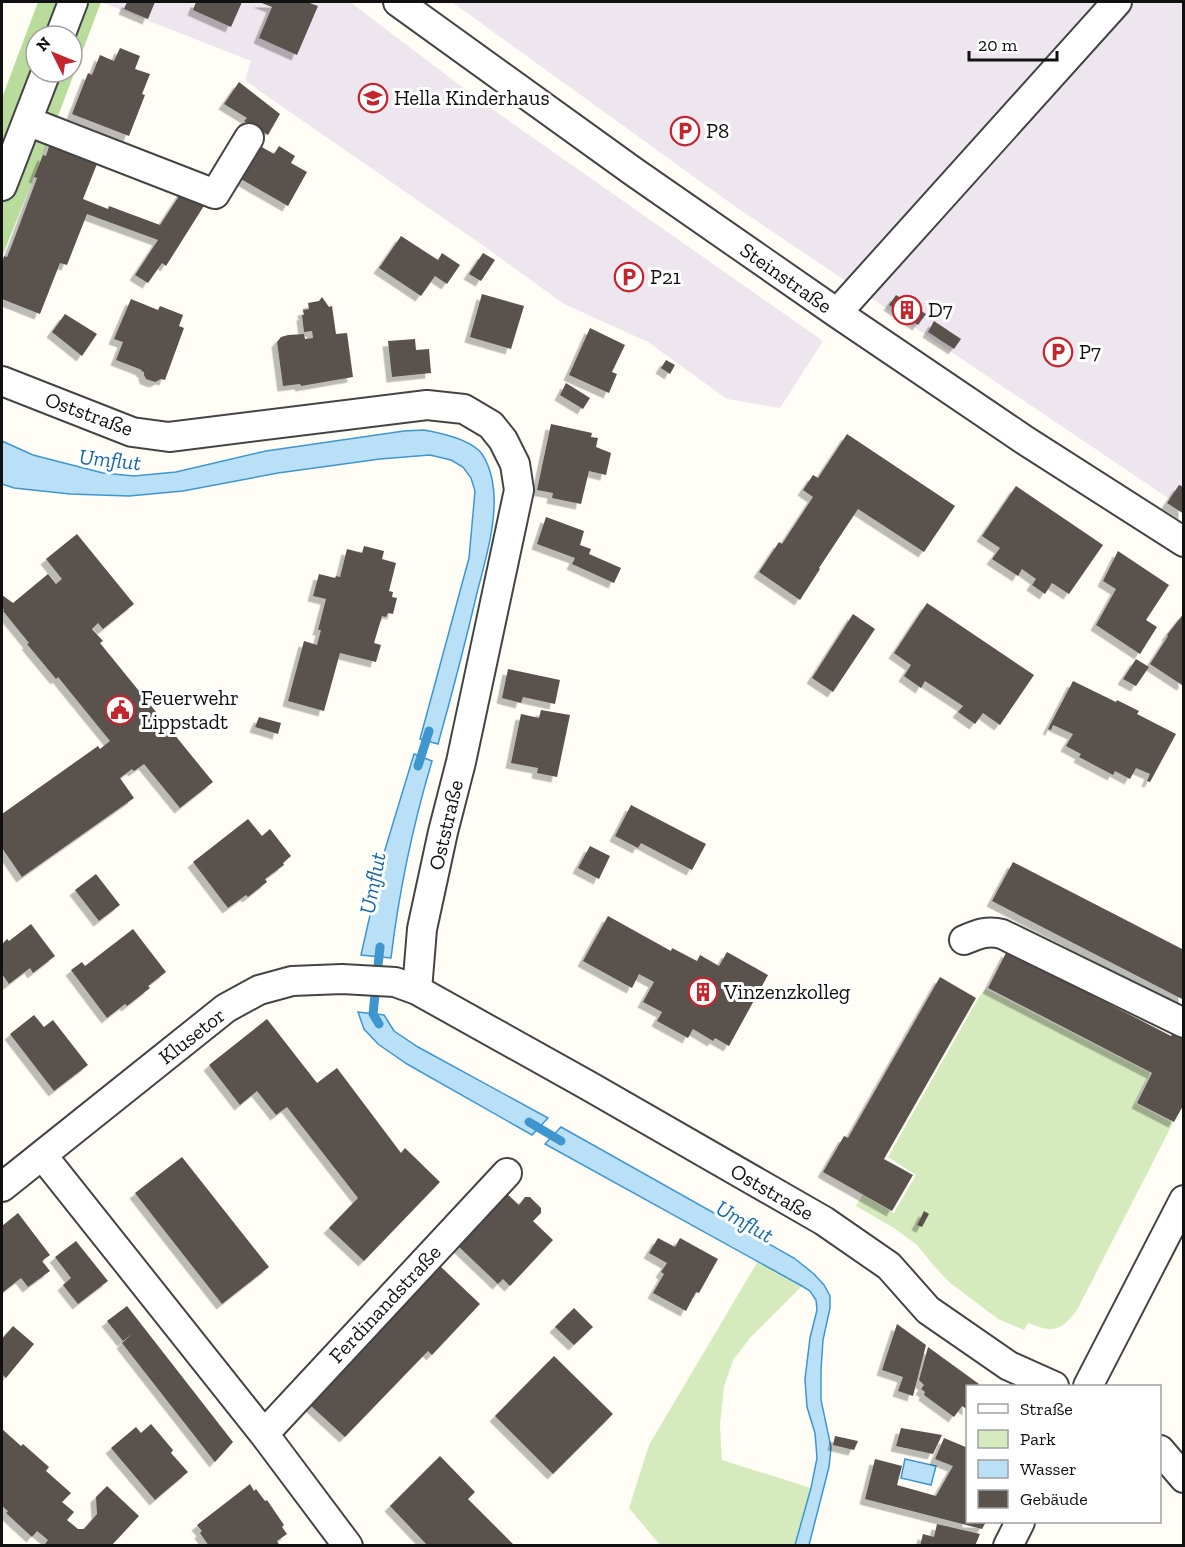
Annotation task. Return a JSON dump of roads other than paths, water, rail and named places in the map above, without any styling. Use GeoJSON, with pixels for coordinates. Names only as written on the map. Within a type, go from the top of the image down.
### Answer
{"type":"FeatureCollection","features":[{"type":"Feature","properties":{"kind":"street"},"geometry":{"type":"LineString","coordinates":[[65,24],[74,2]]}},
{"type":"Feature","properties":{"kind":"street","name":"Steinstraße"},"geometry":{"type":"LineString","coordinates":[[398,2],[634,172],[837,313],[1026,441],[1184,542]]}},
{"type":"Feature","properties":{"kind":"street"},"geometry":{"type":"LineString","coordinates":[[837,313],[1118,2]]}},
{"type":"Feature","properties":{"kind":"street"},"geometry":{"type":"LineString","coordinates":[[2,186],[41,84]]}},
{"type":"Feature","properties":{"kind":"street"},"geometry":{"type":"LineString","coordinates":[[27,122],[215,194],[249,138]]}},
{"type":"Feature","properties":{"kind":"street","name":"Oststraße"},"geometry":{"type":"LineString","coordinates":[[2,381],[132,432],[169,436],[427,405],[464,409],[490,425],[503,440],[515,464],[519,489],[461,762],[422,929],[406,986],[589,1086],[824,1221],[889,1266],[928,1310],[1009,1366],[1052,1385]]}},
{"type":"Feature","properties":{"kind":"street"},"geometry":{"type":"LineString","coordinates":[[964,940],[993,931],[1002,934],[1184,1023]]}},
{"type":"Feature","properties":{"kind":"street","name":"Klusetor"},"geometry":{"type":"LineString","coordinates":[[2,1187],[226,1008],[259,990],[292,981],[342,979],[406,986]]}},
{"type":"Feature","properties":{"kind":"street"},"geometry":{"type":"LineString","coordinates":[[42,1155],[264,1434],[348,1545]]}},
{"type":"Feature","properties":{"kind":"street","name":"Ferdinandstraße"},"geometry":{"type":"LineString","coordinates":[[264,1434],[507,1173]]}},
{"type":"Feature","properties":{"kind":"street"},"geometry":{"type":"LineString","coordinates":[[1089,1385],[1184,1200]]}},
{"type":"Feature","properties":{"kind":"street"},"geometry":{"type":"LineString","coordinates":[[1161,1451],[1184,1478]]}},
{"type":"Feature","properties":{"kind":"street"},"geometry":{"type":"LineString","coordinates":[[1008,1545],[1019,1523]]}},
{"type":"Feature","properties":{"kind":"water"},"geometry":{"type":"Polygon","coordinates":[[[424,430],[455,438],[477,449],[488,466],[494,494],[488,550],[438,744],[420,739],[469,558],[475,491],[471,478],[463,467],[451,460],[430,455],[380,459],[278,473],[183,491],[129,496],[70,494],[14,488],[2,484],[2,441],[33,455],[103,473],[134,476],[176,472],[266,451],[424,430]]]}},
{"type":"Feature","properties":{"kind":"water"},"geometry":{"type":"Polygon","coordinates":[[[414,754],[432,761],[407,858],[391,958],[361,955],[384,853],[414,754]]]}},
{"type":"Feature","properties":{"kind":"water"},"geometry":{"type":"Polygon","coordinates":[[[358,1012],[384,1015],[394,1031],[418,1047],[548,1118],[532,1135],[407,1064],[378,1044],[364,1029],[358,1012]]]}},
{"type":"Feature","properties":{"kind":"water"},"geometry":{"type":"Polygon","coordinates":[[[561,1127],[794,1258],[824,1285],[830,1296],[830,1308],[823,1340],[821,1400],[831,1447],[829,1467],[809,1545],[795,1545],[817,1458],[815,1433],[807,1407],[805,1379],[810,1338],[817,1310],[816,1300],[810,1291],[802,1286],[545,1144],[561,1127]]]}},
{"type":"Feature","properties":{"kind":"water"},"geometry":{"type":"Polygon","coordinates":[[[905,1459],[936,1466],[931,1485],[901,1478],[905,1459]]]}},
{"type":"Feature","properties":{"kind":"waterway","name":"Umflut"},"geometry":{"type":"LineString","coordinates":[[418,766],[429,731]]}},
{"type":"Feature","properties":{"kind":"waterway","name":"Umflut"},"geometry":{"type":"LineString","coordinates":[[379,1024],[373,1014],[380,947]]}},
{"type":"Feature","properties":{"kind":"waterway","name":"Umflut"},"geometry":{"type":"LineString","coordinates":[[529,1122],[561,1141]]}},
{"type":"Feature","properties":{"kind":"place","name":"Hella Kinderhaus"},"geometry":{"type":"Point","coordinates":[373,98]}},
{"type":"Feature","properties":{"kind":"place","name":"P8"},"geometry":{"type":"Point","coordinates":[685,131]}},
{"type":"Feature","properties":{"kind":"place","name":"P21"},"geometry":{"type":"Point","coordinates":[629,277]}},
{"type":"Feature","properties":{"kind":"place","name":"D7"},"geometry":{"type":"Point","coordinates":[907,310]}},
{"type":"Feature","properties":{"kind":"place","name":"P7"},"geometry":{"type":"Point","coordinates":[1058,352]}},
{"type":"Feature","properties":{"kind":"place","name":"Feuerwehr Lippstadt"},"geometry":{"type":"Point","coordinates":[120,710]}},
{"type":"Feature","properties":{"kind":"place","name":"Vinzenzkolleg"},"geometry":{"type":"Point","coordinates":[703,992]}}]}
